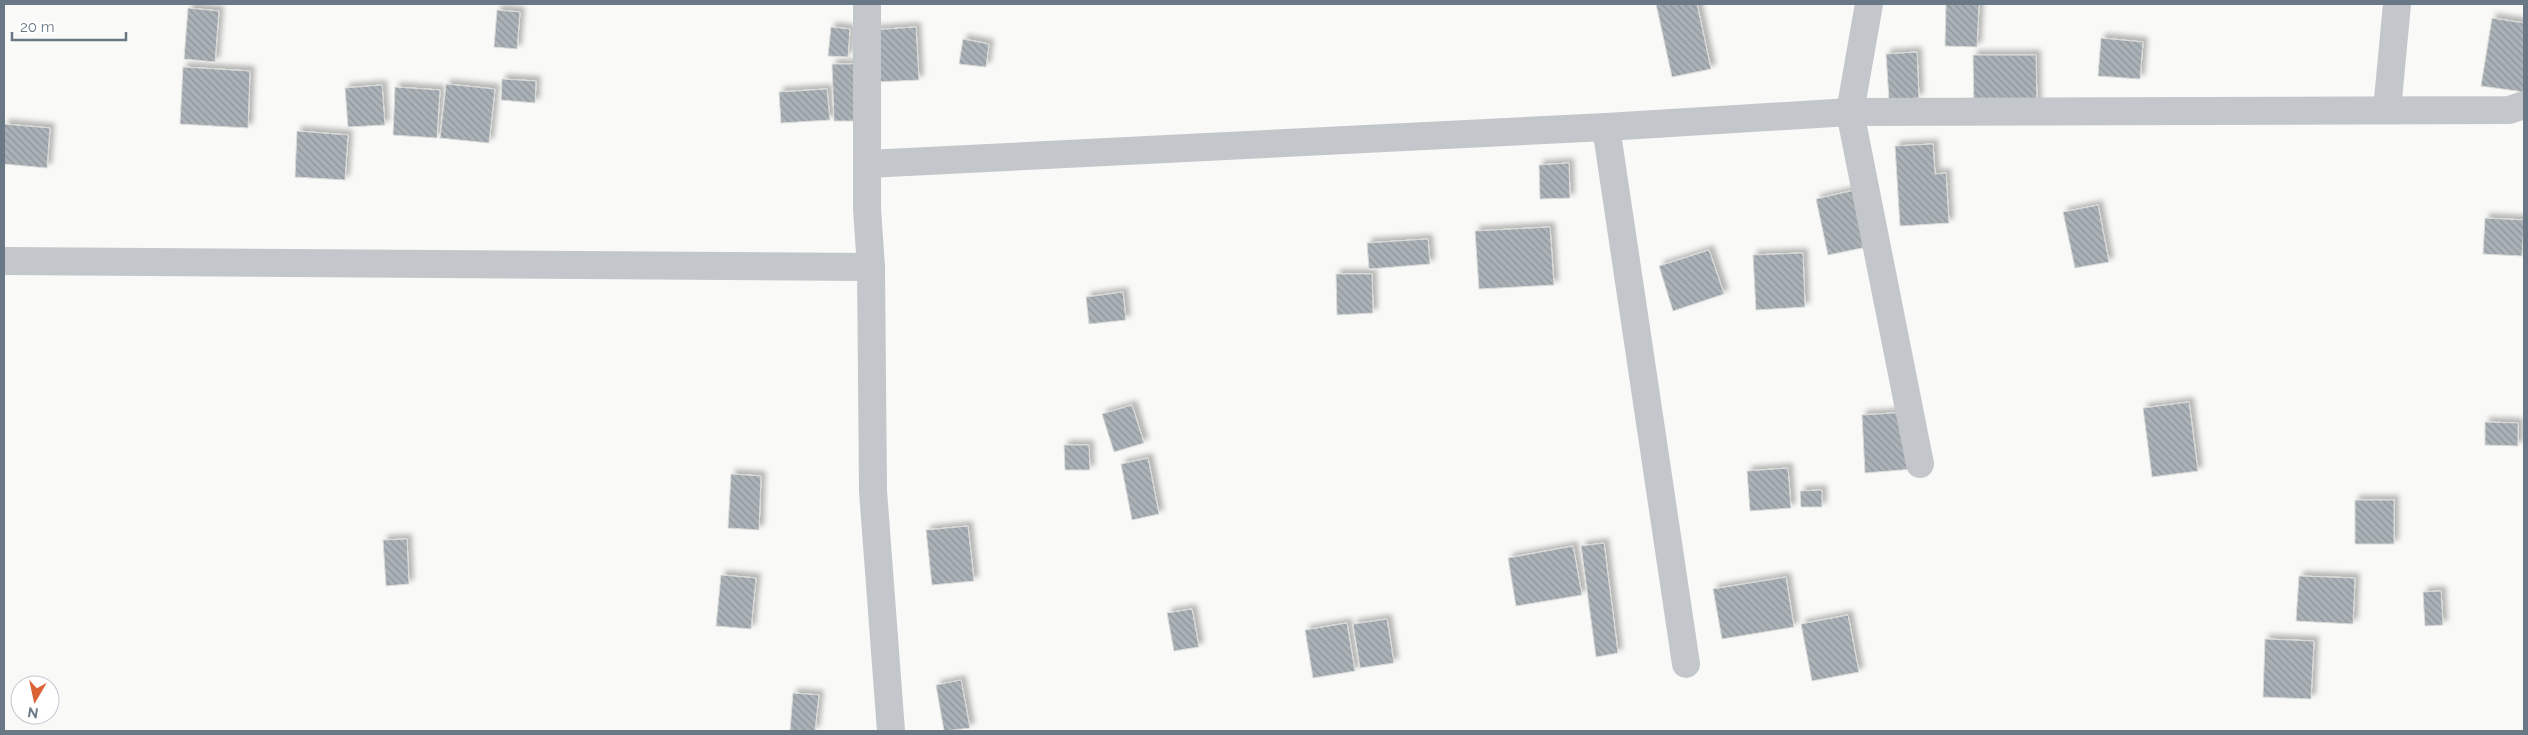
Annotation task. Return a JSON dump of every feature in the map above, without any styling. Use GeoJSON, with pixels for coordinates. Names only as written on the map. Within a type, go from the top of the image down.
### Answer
{"type":"FeatureCollection","features":[{"type":"Feature","properties":{"kind":"street"},"geometry":{"type":"LineString","coordinates":[[867,4],[867,164],[871,267],[874,492],[891,731]]}},
{"type":"Feature","properties":{"kind":"street"},"geometry":{"type":"LineString","coordinates":[[1869,4],[1850,112],[1920,464]]}},
{"type":"Feature","properties":{"kind":"street"},"geometry":{"type":"LineString","coordinates":[[2387,110],[2397,4]]}},
{"type":"Feature","properties":{"kind":"street"},"geometry":{"type":"LineString","coordinates":[[867,164],[1606,127],[1850,112],[2509,110],[2524,105]]}},
{"type":"Feature","properties":{"kind":"street"},"geometry":{"type":"LineString","coordinates":[[1606,127],[1686,664]]}},
{"type":"Feature","properties":{"kind":"street"},"geometry":{"type":"LineString","coordinates":[[4,261],[871,267]]}},
{"type":"Feature","properties":{"kind":"building"},"geometry":{"type":"Polygon","coordinates":[[[1656,4],[1697,4],[1711,69],[1672,77],[1656,4]]]}},
{"type":"Feature","properties":{"kind":"building"},"geometry":{"type":"Polygon","coordinates":[[[1946,4],[1979,4],[1977,47],[1945,46],[1946,4]]]}},
{"type":"Feature","properties":{"kind":"building"},"geometry":{"type":"Polygon","coordinates":[[[188,8],[219,11],[215,62],[184,59],[188,8]]]}},
{"type":"Feature","properties":{"kind":"building"},"geometry":{"type":"Polygon","coordinates":[[[497,10],[520,12],[517,49],[494,47],[497,10]]]}},
{"type":"Feature","properties":{"kind":"building"},"geometry":{"type":"Polygon","coordinates":[[[2492,18],[2524,23],[2524,92],[2481,86],[2492,18]]]}},
{"type":"Feature","properties":{"kind":"building"},"geometry":{"type":"Polygon","coordinates":[[[831,27],[850,29],[848,57],[828,56],[831,27]]]}},
{"type":"Feature","properties":{"kind":"building"},"geometry":{"type":"Polygon","coordinates":[[[916,27],[919,80],[876,82],[872,30],[916,27]]]}},
{"type":"Feature","properties":{"kind":"building"},"geometry":{"type":"Polygon","coordinates":[[[2101,38],[2143,42],[2140,79],[2098,76],[2101,38]]]}},
{"type":"Feature","properties":{"kind":"building"},"geometry":{"type":"Polygon","coordinates":[[[963,39],[989,44],[986,67],[959,64],[963,39]]]}},
{"type":"Feature","properties":{"kind":"building"},"geometry":{"type":"Polygon","coordinates":[[[1917,52],[1919,98],[1889,100],[1886,54],[1917,52]]]}},
{"type":"Feature","properties":{"kind":"building"},"geometry":{"type":"Polygon","coordinates":[[[1973,55],[2036,55],[2037,110],[1974,111],[1973,55]]]}},
{"type":"Feature","properties":{"kind":"building"},"geometry":{"type":"Polygon","coordinates":[[[832,64],[862,64],[864,121],[834,121],[832,64]]]}},
{"type":"Feature","properties":{"kind":"building"},"geometry":{"type":"Polygon","coordinates":[[[183,67],[250,71],[248,128],[180,124],[183,67]]]}},
{"type":"Feature","properties":{"kind":"building"},"geometry":{"type":"Polygon","coordinates":[[[502,79],[536,81],[535,103],[501,100],[502,79]]]}},
{"type":"Feature","properties":{"kind":"building"},"geometry":{"type":"Polygon","coordinates":[[[446,84],[495,89],[489,143],[440,138],[446,84]]]}},
{"type":"Feature","properties":{"kind":"building"},"geometry":{"type":"Polygon","coordinates":[[[382,85],[385,125],[348,127],[345,88],[382,85]]]}},
{"type":"Feature","properties":{"kind":"building"},"geometry":{"type":"Polygon","coordinates":[[[395,87],[440,90],[437,138],[393,135],[395,87]]]}},
{"type":"Feature","properties":{"kind":"building"},"geometry":{"type":"Polygon","coordinates":[[[827,89],[830,120],[781,123],[779,92],[827,89]]]}},
{"type":"Feature","properties":{"kind":"building"},"geometry":{"type":"Polygon","coordinates":[[[4,124],[50,128],[47,168],[4,164],[4,124]]]}},
{"type":"Feature","properties":{"kind":"building"},"geometry":{"type":"Polygon","coordinates":[[[297,131],[348,135],[345,180],[295,177],[297,131]]]}},
{"type":"Feature","properties":{"kind":"building"},"geometry":{"type":"Polygon","coordinates":[[[1933,144],[1935,174],[1946,173],[1949,223],[1900,226],[1895,146],[1933,144]]]}},
{"type":"Feature","properties":{"kind":"building"},"geometry":{"type":"Polygon","coordinates":[[[1569,163],[1570,198],[1540,199],[1539,165],[1569,163]]]}},
{"type":"Feature","properties":{"kind":"building"},"geometry":{"type":"Polygon","coordinates":[[[1859,189],[1872,246],[1828,255],[1816,199],[1859,189]]]}},
{"type":"Feature","properties":{"kind":"building"},"geometry":{"type":"Polygon","coordinates":[[[2098,205],[2109,262],[2075,268],[2063,212],[2098,205]]]}},
{"type":"Feature","properties":{"kind":"building"},"geometry":{"type":"Polygon","coordinates":[[[2485,218],[2524,220],[2522,256],[2483,254],[2485,218]]]}},
{"type":"Feature","properties":{"kind":"building"},"geometry":{"type":"Polygon","coordinates":[[[1550,227],[1554,285],[1479,289],[1475,231],[1550,227]]]}},
{"type":"Feature","properties":{"kind":"building"},"geometry":{"type":"Polygon","coordinates":[[[1428,239],[1430,264],[1369,269],[1367,243],[1428,239]]]}},
{"type":"Feature","properties":{"kind":"building"},"geometry":{"type":"Polygon","coordinates":[[[1709,250],[1724,294],[1673,311],[1659,266],[1709,250]]]}},
{"type":"Feature","properties":{"kind":"building"},"geometry":{"type":"Polygon","coordinates":[[[1803,253],[1805,307],[1756,310],[1753,255],[1803,253]]]}},
{"type":"Feature","properties":{"kind":"building"},"geometry":{"type":"Polygon","coordinates":[[[1336,274],[1372,274],[1373,313],[1337,315],[1336,274]]]}},
{"type":"Feature","properties":{"kind":"building"},"geometry":{"type":"Polygon","coordinates":[[[1123,292],[1126,320],[1089,324],[1086,297],[1123,292]]]}},
{"type":"Feature","properties":{"kind":"building"},"geometry":{"type":"Polygon","coordinates":[[[2189,402],[2198,471],[2152,477],[2143,408],[2189,402]]]}},
{"type":"Feature","properties":{"kind":"building"},"geometry":{"type":"Polygon","coordinates":[[[1132,405],[1144,443],[1114,452],[1102,414],[1132,405]]]}},
{"type":"Feature","properties":{"kind":"building"},"geometry":{"type":"Polygon","coordinates":[[[1909,412],[1913,469],[1865,473],[1862,415],[1909,412]]]}},
{"type":"Feature","properties":{"kind":"building"},"geometry":{"type":"Polygon","coordinates":[[[2485,422],[2518,423],[2518,446],[2485,445],[2485,422]]]}},
{"type":"Feature","properties":{"kind":"building"},"geometry":{"type":"Polygon","coordinates":[[[1064,445],[1089,445],[1090,470],[1065,470],[1064,445]]]}},
{"type":"Feature","properties":{"kind":"building"},"geometry":{"type":"Polygon","coordinates":[[[1148,458],[1159,514],[1132,520],[1121,464],[1148,458]]]}},
{"type":"Feature","properties":{"kind":"building"},"geometry":{"type":"Polygon","coordinates":[[[1788,468],[1791,508],[1750,511],[1747,471],[1788,468]]]}},
{"type":"Feature","properties":{"kind":"building"},"geometry":{"type":"Polygon","coordinates":[[[731,474],[761,476],[759,530],[728,528],[731,474]]]}},
{"type":"Feature","properties":{"kind":"building"},"geometry":{"type":"Polygon","coordinates":[[[1822,490],[1822,507],[1801,507],[1800,491],[1822,490]]]}},
{"type":"Feature","properties":{"kind":"building"},"geometry":{"type":"Polygon","coordinates":[[[2355,500],[2394,500],[2394,544],[2355,544],[2355,500]]]}},
{"type":"Feature","properties":{"kind":"building"},"geometry":{"type":"Polygon","coordinates":[[[968,526],[974,581],[932,585],[926,530],[968,526]]]}},
{"type":"Feature","properties":{"kind":"building"},"geometry":{"type":"Polygon","coordinates":[[[407,539],[409,584],[386,586],[383,540],[407,539]]]}},
{"type":"Feature","properties":{"kind":"building"},"geometry":{"type":"Polygon","coordinates":[[[1604,543],[1618,653],[1596,657],[1581,546],[1604,543]]]}},
{"type":"Feature","properties":{"kind":"building"},"geometry":{"type":"Polygon","coordinates":[[[1573,546],[1582,595],[1516,606],[1508,558],[1573,546]]]}},
{"type":"Feature","properties":{"kind":"building"},"geometry":{"type":"Polygon","coordinates":[[[721,575],[756,578],[751,629],[716,626],[721,575]]]}},
{"type":"Feature","properties":{"kind":"building"},"geometry":{"type":"Polygon","coordinates":[[[2299,576],[2355,578],[2353,624],[2296,621],[2299,576]]]}},
{"type":"Feature","properties":{"kind":"building"},"geometry":{"type":"Polygon","coordinates":[[[1786,577],[1794,627],[1722,639],[1713,589],[1786,577]]]}},
{"type":"Feature","properties":{"kind":"building"},"geometry":{"type":"Polygon","coordinates":[[[2441,591],[2443,625],[2425,626],[2423,592],[2441,591]]]}},
{"type":"Feature","properties":{"kind":"building"},"geometry":{"type":"Polygon","coordinates":[[[1192,609],[1199,647],[1174,651],[1167,613],[1192,609]]]}},
{"type":"Feature","properties":{"kind":"building"},"geometry":{"type":"Polygon","coordinates":[[[1848,615],[1859,672],[1812,681],[1801,624],[1848,615]]]}},
{"type":"Feature","properties":{"kind":"building"},"geometry":{"type":"Polygon","coordinates":[[[1387,619],[1394,663],[1360,668],[1353,624],[1387,619]]]}},
{"type":"Feature","properties":{"kind":"building"},"geometry":{"type":"Polygon","coordinates":[[[1347,623],[1355,671],[1313,678],[1305,630],[1347,623]]]}},
{"type":"Feature","properties":{"kind":"building"},"geometry":{"type":"Polygon","coordinates":[[[2265,639],[2314,641],[2311,699],[2263,697],[2265,639]]]}},
{"type":"Feature","properties":{"kind":"building"},"geometry":{"type":"Polygon","coordinates":[[[961,680],[970,728],[944,731],[936,685],[961,680]]]}},
{"type":"Feature","properties":{"kind":"building"},"geometry":{"type":"Polygon","coordinates":[[[793,693],[819,695],[815,731],[790,731],[793,693]]]}}]}
